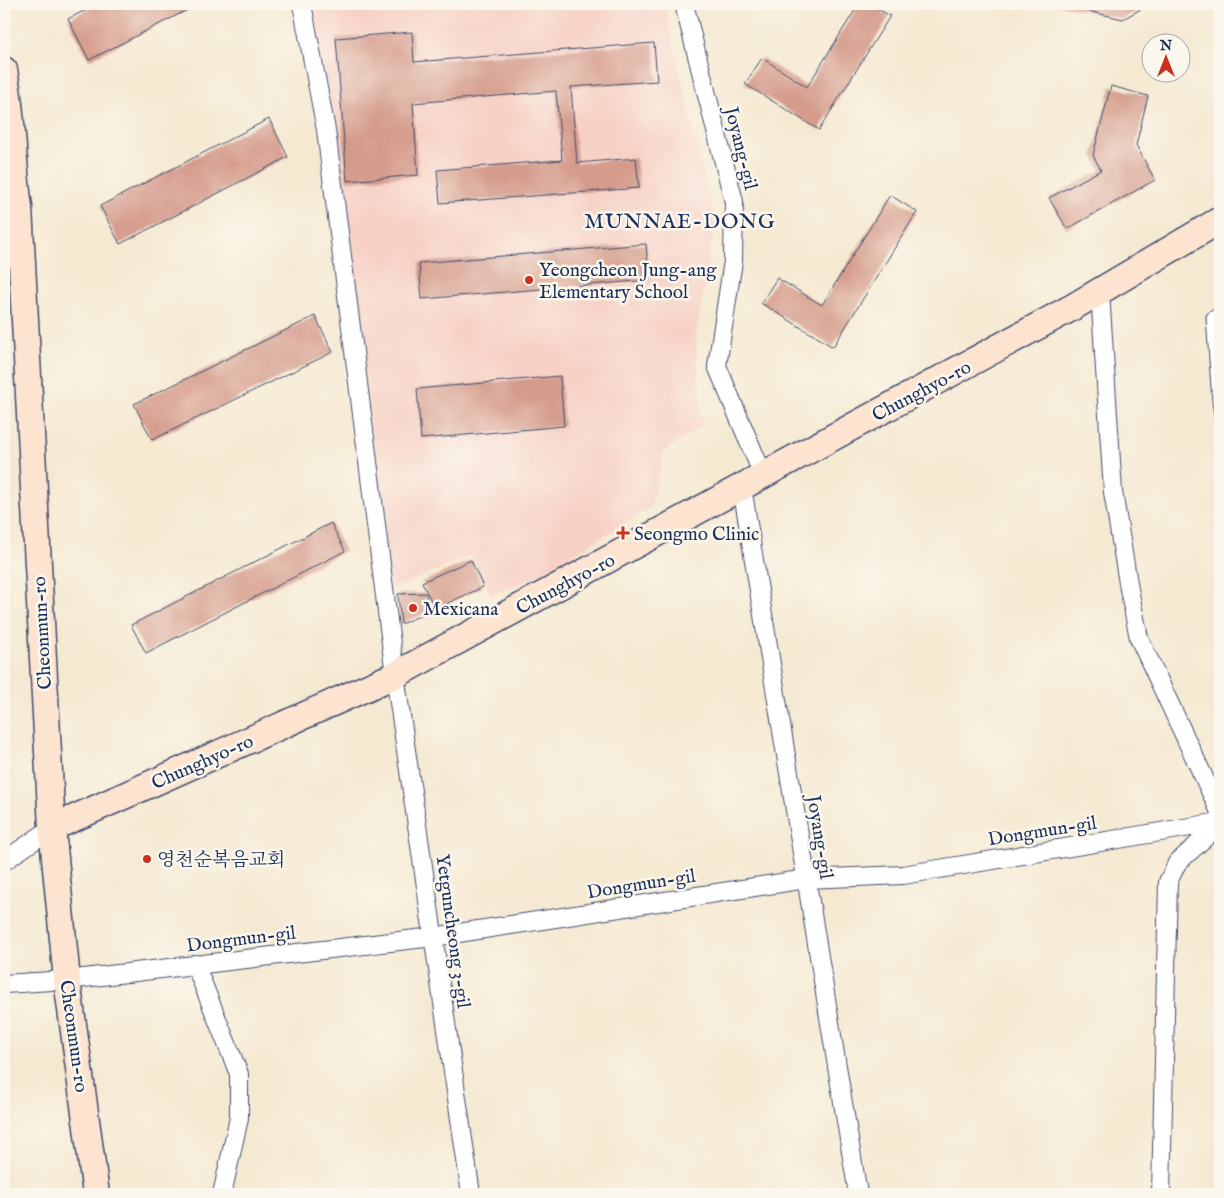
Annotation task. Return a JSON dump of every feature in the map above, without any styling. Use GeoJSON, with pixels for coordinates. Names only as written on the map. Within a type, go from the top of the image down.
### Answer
{"type":"FeatureCollection","features":[{"type":"Feature","properties":{"kind":"street","name":"Yetguncheong 3-gil"},"geometry":{"type":"LineString","coordinates":[[302,4],[326,130],[395,675],[471,1194]]}},
{"type":"Feature","properties":{"kind":"street","name":"Joyang-gil"},"geometry":{"type":"LineString","coordinates":[[684,4],[734,202],[733,260],[716,366],[753,481],[806,880],[858,1194]]}},
{"type":"Feature","properties":{"kind":"street","name":"Cheonmun-ro"},"geometry":{"type":"LineString","coordinates":[[4,70],[10,100],[12,164],[18,207],[52,828],[67,980],[96,1194]]}},
{"type":"Feature","properties":{"kind":"street","name":"Chunghyo-ro"},"geometry":{"type":"LineString","coordinates":[[52,828],[395,675],[1100,292],[1220,220]]}},
{"type":"Feature","properties":{"kind":"street"},"geometry":{"type":"LineString","coordinates":[[1100,292],[1114,492],[1129,589],[1139,638],[1220,812]]}},
{"type":"Feature","properties":{"kind":"street"},"geometry":{"type":"LineString","coordinates":[[1161,1194],[1168,882],[1177,863],[1220,823]]}},
{"type":"Feature","properties":{"kind":"street","name":"Dongmun-gil"},"geometry":{"type":"LineString","coordinates":[[4,984],[67,980],[433,936],[806,880],[902,875],[1220,823]]}},
{"type":"Feature","properties":{"kind":"street"},"geometry":{"type":"LineString","coordinates":[[4,861],[52,828]]}},
{"type":"Feature","properties":{"kind":"street"},"geometry":{"type":"LineString","coordinates":[[195,964],[239,1074],[239,1118],[222,1194]]}},
{"type":"Feature","properties":{"kind":"lane"},"geometry":{"type":"LineString","coordinates":[[1220,311],[1211,317],[1216,401],[1220,421]]}},
{"type":"Feature","properties":{"kind":"shaded area","name":"Yeongcheon Jung-ang Elementary School"},"geometry":{"type":"Polygon","coordinates":[[[311,4],[664,4],[715,221],[696,338],[702,426],[664,451],[651,507],[545,572],[491,596],[472,555],[390,590],[336,131],[311,4]]]}},
{"type":"Feature","properties":{"kind":"building"},"geometry":{"type":"Polygon","coordinates":[[[98,4],[199,4],[89,60],[68,19],[98,4]]]}},
{"type":"Feature","properties":{"kind":"building"},"geometry":{"type":"Polygon","coordinates":[[[859,4],[870,4],[890,16],[819,130],[745,84],[762,58],[807,87],[859,4]]]}},
{"type":"Feature","properties":{"kind":"building"},"geometry":{"type":"Polygon","coordinates":[[[1055,4],[1150,4],[1123,19],[1055,4]]]}},
{"type":"Feature","properties":{"kind":"building"},"geometry":{"type":"Polygon","coordinates":[[[412,32],[414,62],[654,43],[657,81],[571,87],[577,163],[636,158],[639,188],[440,203],[437,170],[562,160],[556,91],[413,103],[418,175],[347,181],[336,38],[412,32]]]}},
{"type":"Feature","properties":{"kind":"building"},"geometry":{"type":"Polygon","coordinates":[[[1111,86],[1148,96],[1136,145],[1155,180],[1067,229],[1049,198],[1101,170],[1093,155],[1111,86]]]}},
{"type":"Feature","properties":{"kind":"building"},"geometry":{"type":"Polygon","coordinates":[[[269,119],[288,157],[120,244],[100,206],[269,119]]]}},
{"type":"Feature","properties":{"kind":"building"},"geometry":{"type":"Polygon","coordinates":[[[890,195],[917,212],[833,347],[761,303],[777,278],[822,305],[890,195]]]}},
{"type":"Feature","properties":{"kind":"building"},"geometry":{"type":"Polygon","coordinates":[[[646,244],[649,280],[422,299],[419,263],[646,244]]]}},
{"type":"Feature","properties":{"kind":"building"},"geometry":{"type":"Polygon","coordinates":[[[315,316],[333,352],[152,440],[134,404],[315,316]]]}},
{"type":"Feature","properties":{"kind":"building"},"geometry":{"type":"Polygon","coordinates":[[[560,376],[564,426],[421,439],[417,389],[560,376]]]}},
{"type":"Feature","properties":{"kind":"building"},"geometry":{"type":"Polygon","coordinates":[[[331,523],[345,551],[146,653],[131,625],[331,523]]]}},
{"type":"Feature","properties":{"kind":"building"},"geometry":{"type":"Polygon","coordinates":[[[471,560],[483,587],[435,609],[422,582],[471,560]]]}},
{"type":"Feature","properties":{"kind":"building"},"geometry":{"type":"Polygon","coordinates":[[[426,593],[428,612],[401,624],[398,594],[426,593]]]}},
{"type":"Feature","properties":{"kind":"place","name":"Yeongcheon Jung-ang Elementary School"},"geometry":{"type":"Point","coordinates":[529,280]}},
{"type":"Feature","properties":{"kind":"place","name":"Seongmo Clinic"},"geometry":{"type":"Point","coordinates":[623,533]}},
{"type":"Feature","properties":{"kind":"place","name":"Mexicana"},"geometry":{"type":"Point","coordinates":[413,608]}},
{"type":"Feature","properties":{"kind":"place","name":"영천순복음교회"},"geometry":{"type":"Point","coordinates":[147,859]}},
{"type":"Feature","properties":{"kind":"district","name":"MUNNAE-DONG"},"geometry":{"type":"Point","coordinates":[680,221]}}]}
